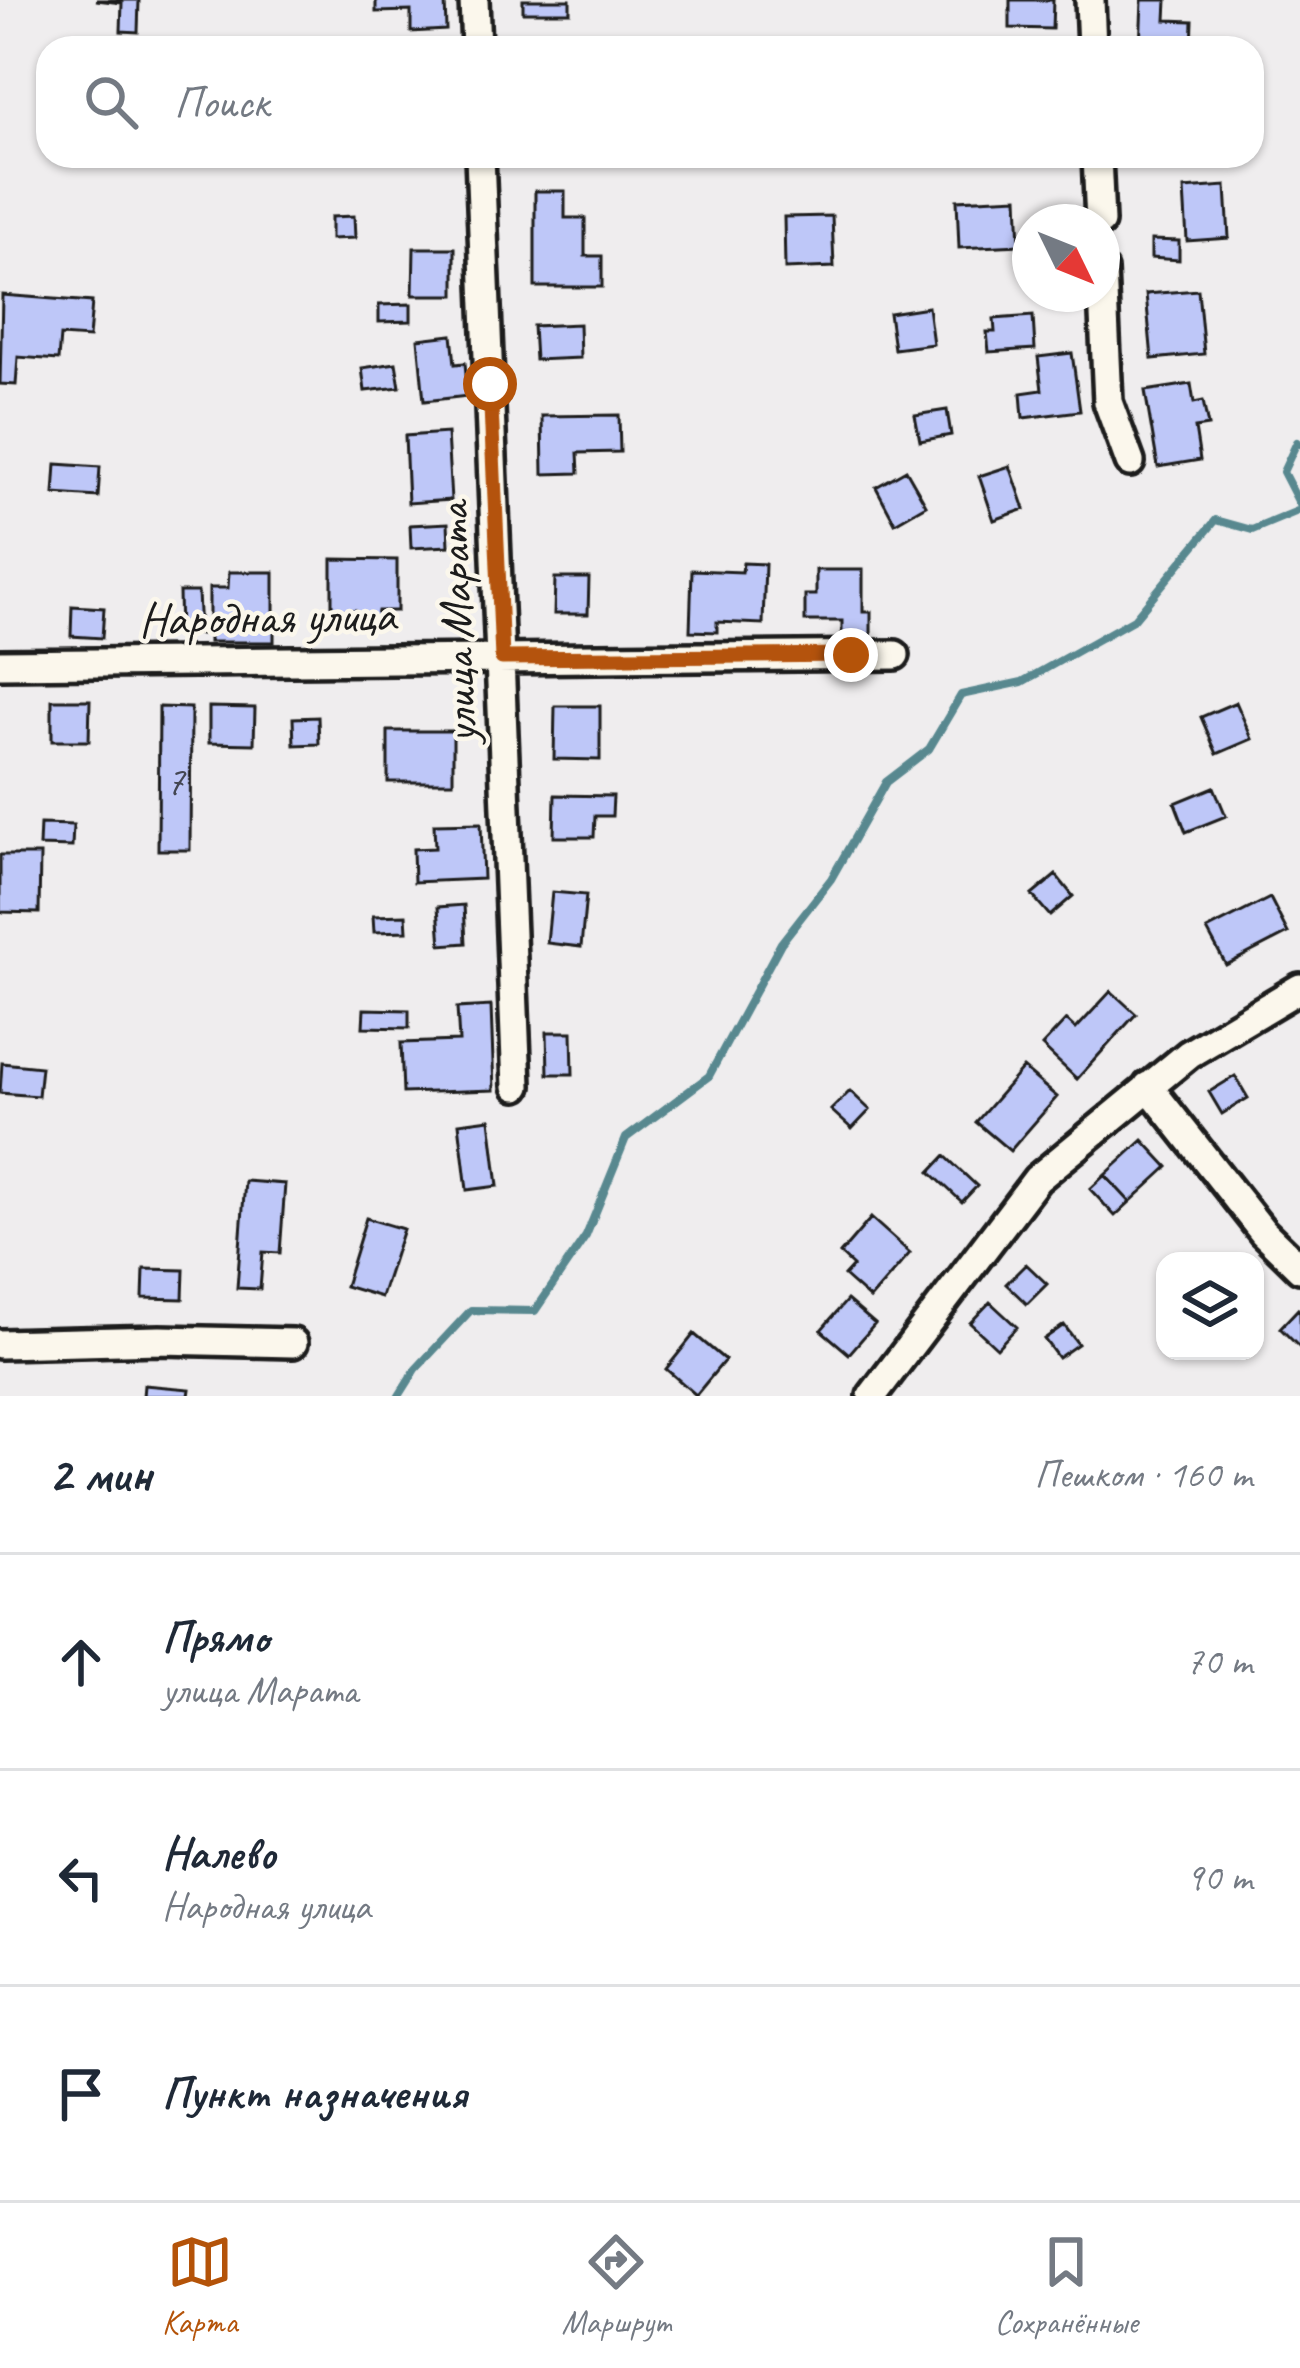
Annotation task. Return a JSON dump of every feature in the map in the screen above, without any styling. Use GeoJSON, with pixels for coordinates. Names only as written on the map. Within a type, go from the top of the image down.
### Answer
{"type":"FeatureCollection","features":[{"type":"Feature","properties":{"kind":"street"},"geometry":{"type":"LineString","coordinates":[[474,0],[476,36]]}},
{"type":"Feature","properties":{"kind":"street"},"geometry":{"type":"LineString","coordinates":[[1090,0],[1092,36]]}},
{"type":"Feature","properties":{"kind":"street","name":"улица Марата"},"geometry":{"type":"LineString","coordinates":[[481,168],[518,1086]]}},
{"type":"Feature","properties":{"kind":"street"},"geometry":{"type":"LineString","coordinates":[[1098,168],[1099,204]]}},
{"type":"Feature","properties":{"kind":"street"},"geometry":{"type":"LineString","coordinates":[[1104,312],[1108,402],[1130,462]]}},
{"type":"Feature","properties":{"kind":"street","name":"Народная улица"},"geometry":{"type":"LineString","coordinates":[[0,664],[895,655]]}},
{"type":"Feature","properties":{"kind":"street"},"geometry":{"type":"LineString","coordinates":[[872,1396],[1037,1179],[1190,1054],[1300,988]]}},
{"type":"Feature","properties":{"kind":"street"},"geometry":{"type":"LineString","coordinates":[[1148,1087],[1263,1232],[1300,1268]]}},
{"type":"Feature","properties":{"kind":"street"},"geometry":{"type":"LineString","coordinates":[[0,1344],[293,1343]]}},
{"type":"Feature","properties":{"kind":"building"},"geometry":{"type":"Polygon","coordinates":[[[96,0],[139,0],[138,32],[121,31],[122,3],[96,0]]]}},
{"type":"Feature","properties":{"kind":"building"},"geometry":{"type":"Polygon","coordinates":[[[376,0],[445,0],[446,30],[411,32],[411,11],[376,12],[376,0]]]}},
{"type":"Feature","properties":{"kind":"building"},"geometry":{"type":"Polygon","coordinates":[[[523,0],[570,0],[570,12],[523,12],[523,0]]]}},
{"type":"Feature","properties":{"kind":"building"},"geometry":{"type":"Polygon","coordinates":[[[1010,0],[1053,0],[1052,29],[1010,28],[1010,0]]]}},
{"type":"Feature","properties":{"kind":"building"},"geometry":{"type":"Polygon","coordinates":[[[1142,0],[1167,0],[1166,20],[1193,21],[1192,36],[1140,36],[1142,0]]]}},
{"type":"Feature","properties":{"kind":"building"},"geometry":{"type":"Polygon","coordinates":[[[1226,186],[1229,238],[1187,241],[1184,189],[1226,186]]]}},
{"type":"Feature","properties":{"kind":"building"},"geometry":{"type":"Polygon","coordinates":[[[535,191],[565,191],[565,218],[585,218],[585,256],[602,256],[602,287],[535,287],[535,191]]]}},
{"type":"Feature","properties":{"kind":"building"},"geometry":{"type":"Polygon","coordinates":[[[1018,197],[1018,204],[1012,204],[1012,245],[959,248],[957,200],[1018,197]]]}},
{"type":"Feature","properties":{"kind":"building"},"geometry":{"type":"Polygon","coordinates":[[[354,216],[355,238],[331,239],[331,217],[354,216]]]}},
{"type":"Feature","properties":{"kind":"building"},"geometry":{"type":"Polygon","coordinates":[[[832,216],[834,267],[785,269],[784,217],[832,216]]]}},
{"type":"Feature","properties":{"kind":"building"},"geometry":{"type":"Polygon","coordinates":[[[1151,240],[1179,241],[1179,260],[1151,258],[1151,240]]]}},
{"type":"Feature","properties":{"kind":"building"},"geometry":{"type":"Polygon","coordinates":[[[414,248],[455,248],[455,295],[413,295],[414,248]]]}},
{"type":"Feature","properties":{"kind":"building"},"geometry":{"type":"Polygon","coordinates":[[[1198,290],[1204,354],[1152,359],[1146,294],[1198,290]]]}},
{"type":"Feature","properties":{"kind":"building"},"geometry":{"type":"Polygon","coordinates":[[[2,295],[92,302],[89,338],[60,336],[58,360],[18,357],[16,385],[0,384],[2,295]]]}},
{"type":"Feature","properties":{"kind":"building"},"geometry":{"type":"Polygon","coordinates":[[[411,304],[411,321],[379,322],[379,305],[411,304]]]}},
{"type":"Feature","properties":{"kind":"building"},"geometry":{"type":"Polygon","coordinates":[[[928,307],[933,344],[894,349],[889,313],[928,307]]]}},
{"type":"Feature","properties":{"kind":"building"},"geometry":{"type":"Polygon","coordinates":[[[1033,316],[1035,349],[989,352],[987,332],[995,332],[994,319],[1033,316]]]}},
{"type":"Feature","properties":{"kind":"building"},"geometry":{"type":"Polygon","coordinates":[[[579,324],[580,358],[535,360],[533,326],[579,324]]]}},
{"type":"Feature","properties":{"kind":"building"},"geometry":{"type":"Polygon","coordinates":[[[452,335],[455,364],[465,363],[468,396],[424,401],[418,339],[452,335]]]}},
{"type":"Feature","properties":{"kind":"building"},"geometry":{"type":"Polygon","coordinates":[[[1072,353],[1080,411],[1023,418],[1021,393],[1042,390],[1038,357],[1072,353]]]}},
{"type":"Feature","properties":{"kind":"building"},"geometry":{"type":"Polygon","coordinates":[[[396,363],[400,387],[365,391],[362,368],[396,363]]]}},
{"type":"Feature","properties":{"kind":"building"},"geometry":{"type":"Polygon","coordinates":[[[1191,384],[1194,403],[1203,401],[1208,426],[1195,428],[1200,460],[1158,467],[1145,391],[1191,384]]]}},
{"type":"Feature","properties":{"kind":"building"},"geometry":{"type":"Polygon","coordinates":[[[947,410],[951,435],[920,441],[915,415],[947,410]]]}},
{"type":"Feature","properties":{"kind":"building"},"geometry":{"type":"Polygon","coordinates":[[[619,415],[620,452],[578,453],[579,473],[543,474],[542,416],[619,415]]]}},
{"type":"Feature","properties":{"kind":"building"},"geometry":{"type":"Polygon","coordinates":[[[447,433],[451,500],[408,503],[405,436],[447,433]]]}},
{"type":"Feature","properties":{"kind":"building"},"geometry":{"type":"Polygon","coordinates":[[[56,464],[100,467],[98,497],[54,494],[56,464]]]}},
{"type":"Feature","properties":{"kind":"building"},"geometry":{"type":"Polygon","coordinates":[[[1010,466],[1025,509],[994,520],[979,476],[1010,466]]]}},
{"type":"Feature","properties":{"kind":"building"},"geometry":{"type":"Polygon","coordinates":[[[906,470],[926,505],[895,523],[876,487],[906,470]]]}},
{"type":"Feature","properties":{"kind":"building"},"geometry":{"type":"Polygon","coordinates":[[[448,523],[449,546],[411,548],[410,525],[448,523]]]}},
{"type":"Feature","properties":{"kind":"building"},"geometry":{"type":"Polygon","coordinates":[[[332,559],[397,560],[397,611],[378,611],[377,617],[332,610],[332,559]]]}},
{"type":"Feature","properties":{"kind":"building"},"geometry":{"type":"Polygon","coordinates":[[[743,563],[765,564],[763,624],[717,622],[717,632],[690,631],[692,570],[742,572],[743,563]]]}},
{"type":"Feature","properties":{"kind":"building"},"geometry":{"type":"Polygon","coordinates":[[[816,570],[863,570],[863,612],[871,612],[871,646],[842,646],[842,621],[805,621],[805,595],[816,595],[816,570]]]}},
{"type":"Feature","properties":{"kind":"building"},"geometry":{"type":"Polygon","coordinates":[[[229,572],[274,572],[274,642],[209,642],[209,588],[228,588],[229,572]]]}},
{"type":"Feature","properties":{"kind":"building"},"geometry":{"type":"Polygon","coordinates":[[[555,578],[589,578],[588,614],[554,614],[555,578]]]}},
{"type":"Feature","properties":{"kind":"building"},"geometry":{"type":"Polygon","coordinates":[[[179,592],[198,592],[200,634],[180,634],[179,592]]]}},
{"type":"Feature","properties":{"kind":"building"},"geometry":{"type":"Polygon","coordinates":[[[72,606],[104,608],[102,638],[71,636],[72,606]]]}},
{"type":"Feature","properties":{"kind":"building"},"geometry":{"type":"Polygon","coordinates":[[[52,700],[90,700],[89,741],[52,741],[52,700]]]}},
{"type":"Feature","properties":{"kind":"building"},"geometry":{"type":"Polygon","coordinates":[[[1236,702],[1252,739],[1217,754],[1201,717],[1236,702]]]}},
{"type":"Feature","properties":{"kind":"building"},"geometry":{"type":"Polygon","coordinates":[[[555,706],[600,706],[600,760],[554,759],[555,706]]]}},
{"type":"Feature","properties":{"kind":"building"},"geometry":{"type":"Polygon","coordinates":[[[159,707],[191,708],[190,850],[158,850],[159,707]]]}},
{"type":"Feature","properties":{"kind":"building"},"geometry":{"type":"Polygon","coordinates":[[[209,707],[255,708],[254,744],[209,743],[209,707]]]}},
{"type":"Feature","properties":{"kind":"building"},"geometry":{"type":"Polygon","coordinates":[[[318,717],[319,744],[294,745],[293,718],[318,717]]]}},
{"type":"Feature","properties":{"kind":"building"},"geometry":{"type":"Polygon","coordinates":[[[388,731],[453,731],[453,782],[388,782],[388,731]]]}},
{"type":"Feature","properties":{"kind":"building"},"geometry":{"type":"Polygon","coordinates":[[[1214,787],[1226,816],[1186,832],[1175,803],[1214,787]]]}},
{"type":"Feature","properties":{"kind":"building"},"geometry":{"type":"Polygon","coordinates":[[[555,795],[613,796],[612,816],[595,816],[594,837],[554,837],[555,795]]]}},
{"type":"Feature","properties":{"kind":"building"},"geometry":{"type":"Polygon","coordinates":[[[481,823],[483,879],[414,882],[413,849],[435,848],[434,824],[481,823]]]}},
{"type":"Feature","properties":{"kind":"building"},"geometry":{"type":"Polygon","coordinates":[[[40,824],[73,825],[72,847],[39,846],[40,824]]]}},
{"type":"Feature","properties":{"kind":"building"},"geometry":{"type":"Polygon","coordinates":[[[0,855],[40,855],[39,913],[0,912],[0,855]]]}},
{"type":"Feature","properties":{"kind":"building"},"geometry":{"type":"Polygon","coordinates":[[[1056,875],[1073,896],[1050,916],[1032,895],[1056,875]]]}},
{"type":"Feature","properties":{"kind":"building"},"geometry":{"type":"Polygon","coordinates":[[[552,892],[586,895],[581,947],[547,943],[552,892]]]}},
{"type":"Feature","properties":{"kind":"building"},"geometry":{"type":"Polygon","coordinates":[[[1270,898],[1288,933],[1226,965],[1207,930],[1270,898]]]}},
{"type":"Feature","properties":{"kind":"building"},"geometry":{"type":"Polygon","coordinates":[[[464,905],[466,943],[441,945],[438,907],[464,905]]]}},
{"type":"Feature","properties":{"kind":"building"},"geometry":{"type":"Polygon","coordinates":[[[406,915],[407,931],[374,932],[373,916],[406,915]]]}},
{"type":"Feature","properties":{"kind":"building"},"geometry":{"type":"Polygon","coordinates":[[[1111,991],[1136,1014],[1077,1079],[1042,1046],[1066,1020],[1076,1029],[1111,991]]]}},
{"type":"Feature","properties":{"kind":"building"},"geometry":{"type":"Polygon","coordinates":[[[491,1006],[494,1090],[403,1093],[401,1043],[459,1041],[457,1008],[491,1006]]]}},
{"type":"Feature","properties":{"kind":"building"},"geometry":{"type":"Polygon","coordinates":[[[364,1009],[409,1010],[409,1028],[363,1027],[364,1009]]]}},
{"type":"Feature","properties":{"kind":"building"},"geometry":{"type":"Polygon","coordinates":[[[547,1032],[572,1032],[573,1074],[548,1074],[547,1032]]]}},
{"type":"Feature","properties":{"kind":"building"},"geometry":{"type":"Polygon","coordinates":[[[2,1063],[41,1067],[38,1096],[0,1093],[2,1063]]]}},
{"type":"Feature","properties":{"kind":"building"},"geometry":{"type":"Polygon","coordinates":[[[1023,1068],[1057,1097],[1010,1151],[976,1122],[1023,1068]]]}},
{"type":"Feature","properties":{"kind":"building"},"geometry":{"type":"Polygon","coordinates":[[[1235,1076],[1248,1098],[1222,1114],[1209,1092],[1235,1076]]]}},
{"type":"Feature","properties":{"kind":"building"},"geometry":{"type":"Polygon","coordinates":[[[850,1091],[870,1110],[852,1129],[831,1110],[850,1091]]]}},
{"type":"Feature","properties":{"kind":"building"},"geometry":{"type":"Polygon","coordinates":[[[490,1119],[498,1186],[467,1190],[459,1123],[490,1119]]]}},
{"type":"Feature","properties":{"kind":"building"},"geometry":{"type":"Polygon","coordinates":[[[1143,1140],[1168,1167],[1130,1202],[1105,1175],[1143,1140]]]}},
{"type":"Feature","properties":{"kind":"building"},"geometry":{"type":"Polygon","coordinates":[[[945,1156],[977,1186],[962,1202],[930,1172],[945,1156]]]}},
{"type":"Feature","properties":{"kind":"building"},"geometry":{"type":"Polygon","coordinates":[[[1105,1175],[1130,1202],[1115,1216],[1090,1189],[1105,1175]]]}},
{"type":"Feature","properties":{"kind":"building"},"geometry":{"type":"Polygon","coordinates":[[[245,1181],[285,1184],[280,1253],[263,1252],[260,1289],[237,1288],[245,1181]]]}},
{"type":"Feature","properties":{"kind":"building"},"geometry":{"type":"Polygon","coordinates":[[[366,1218],[403,1229],[381,1297],[345,1286],[366,1218]]]}},
{"type":"Feature","properties":{"kind":"building"},"geometry":{"type":"Polygon","coordinates":[[[871,1218],[910,1253],[870,1299],[844,1276],[853,1266],[840,1254],[871,1218]]]}},
{"type":"Feature","properties":{"kind":"building"},"geometry":{"type":"Polygon","coordinates":[[[1026,1264],[1047,1284],[1027,1304],[1006,1284],[1026,1264]]]}},
{"type":"Feature","properties":{"kind":"building"},"geometry":{"type":"Polygon","coordinates":[[[144,1269],[184,1270],[183,1299],[143,1298],[144,1269]]]}},
{"type":"Feature","properties":{"kind":"building"},"geometry":{"type":"Polygon","coordinates":[[[847,1300],[875,1324],[849,1354],[821,1330],[847,1300]]]}},
{"type":"Feature","properties":{"kind":"building"},"geometry":{"type":"Polygon","coordinates":[[[990,1302],[1017,1327],[997,1348],[970,1323],[990,1302]]]}},
{"type":"Feature","properties":{"kind":"building"},"geometry":{"type":"Polygon","coordinates":[[[1300,1311],[1300,1348],[1280,1328],[1300,1311]]]}},
{"type":"Feature","properties":{"kind":"building"},"geometry":{"type":"Polygon","coordinates":[[[1064,1325],[1078,1344],[1058,1358],[1044,1339],[1064,1325]]]}},
{"type":"Feature","properties":{"kind":"building"},"geometry":{"type":"Polygon","coordinates":[[[694,1334],[725,1360],[696,1395],[666,1369],[694,1334]]]}},
{"type":"Feature","properties":{"kind":"building"},"geometry":{"type":"Polygon","coordinates":[[[144,1385],[190,1389],[189,1396],[143,1396],[144,1385]]]}},
{"type":"Feature","properties":{"kind":"waterway"},"geometry":{"type":"LineString","coordinates":[[1300,444],[1297,442],[1283,472],[1300,505]]}},
{"type":"Feature","properties":{"kind":"waterway"},"geometry":{"type":"LineString","coordinates":[[399,1396],[416,1369],[471,1310],[535,1311],[586,1236],[626,1138],[709,1076],[781,943],[831,879],[886,782],[929,749],[961,695],[1022,682],[1134,619],[1216,520],[1252,530],[1300,510]]}},
{"type":"Feature","properties":{"kind":"route"},"geometry":{"type":"LineString","coordinates":[[490,384],[502,658],[851,655]]}}]}
